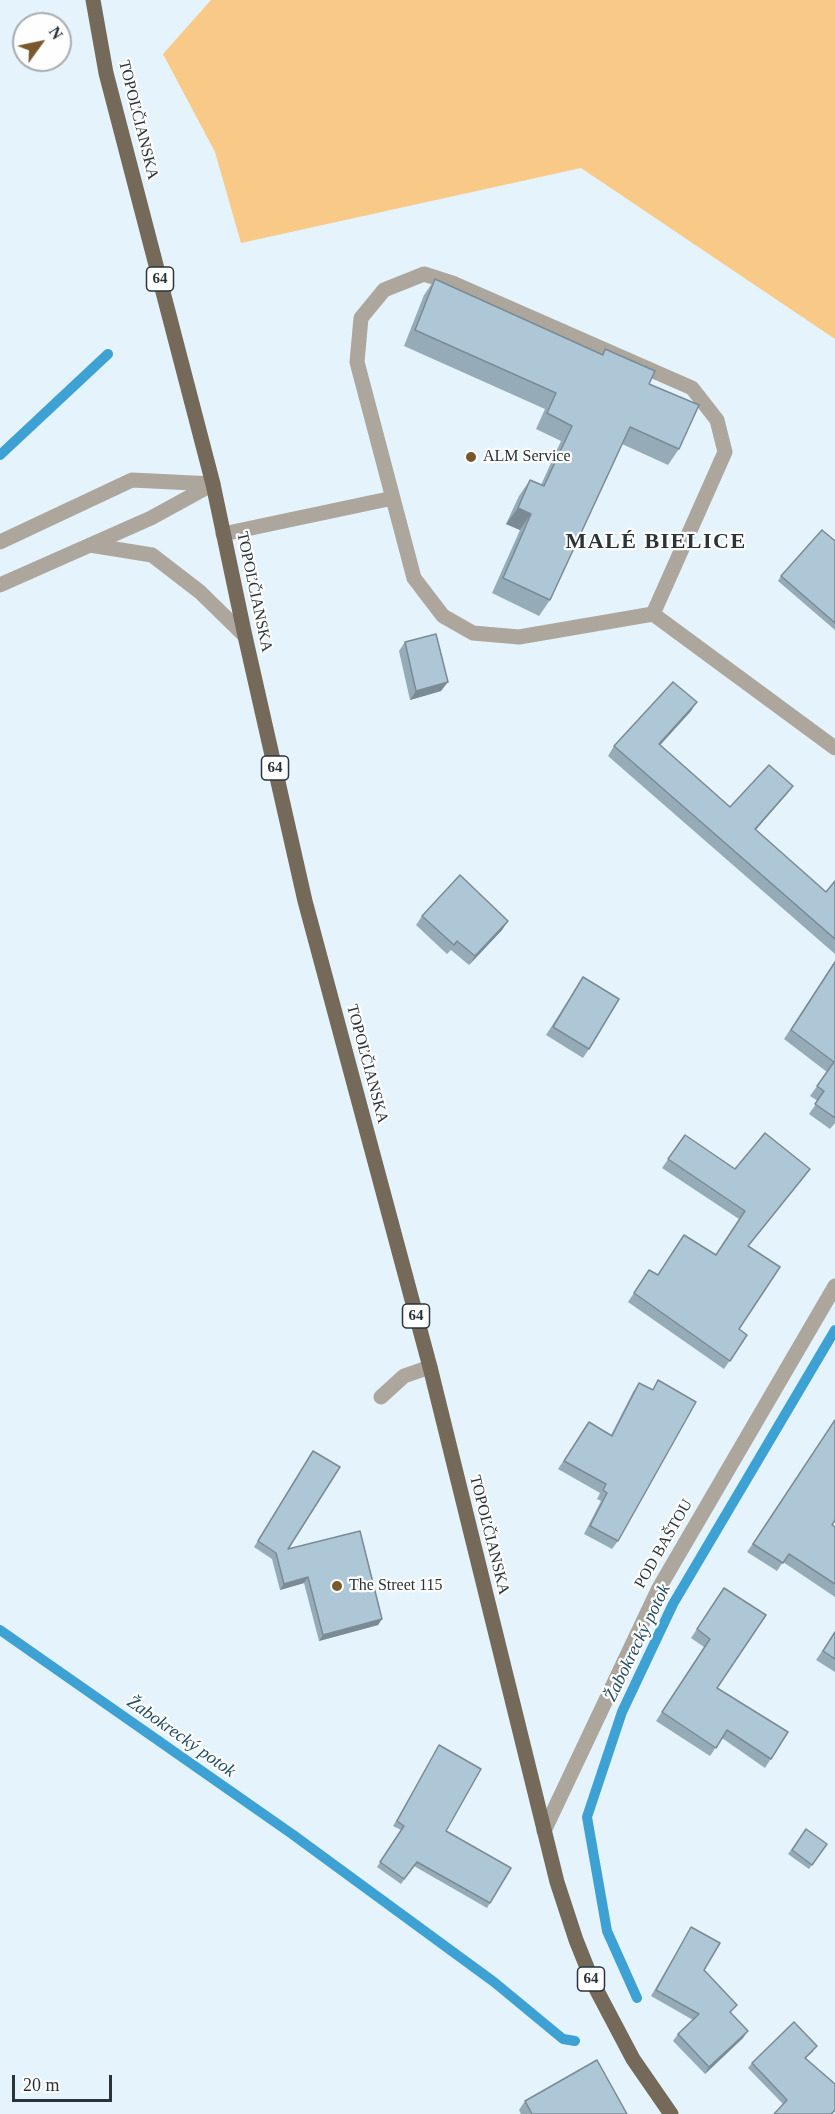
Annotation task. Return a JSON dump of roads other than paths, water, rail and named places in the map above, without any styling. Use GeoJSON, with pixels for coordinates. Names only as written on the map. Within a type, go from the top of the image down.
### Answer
{"type":"FeatureCollection","features":[{"type":"Feature","properties":{"kind":"main road","name":"TOPOĽČIANSKA"},"geometry":{"type":"LineString","coordinates":[[93,0],[106,73],[213,484],[305,901],[430,1367],[557,1882],[594,1985],[633,2059],[671,2114]]}},
{"type":"Feature","properties":{"kind":"street"},"geometry":{"type":"LineString","coordinates":[[653,614],[724,452],[717,420],[692,388],[454,284],[424,274],[384,290],[361,318],[357,362],[414,578],[443,616],[473,633],[519,637],[653,614],[835,748]]}},
{"type":"Feature","properties":{"kind":"street"},"geometry":{"type":"LineString","coordinates":[[0,542],[132,480],[213,484]]}},
{"type":"Feature","properties":{"kind":"street"},"geometry":{"type":"LineString","coordinates":[[0,585],[151,518],[213,484]]}},
{"type":"Feature","properties":{"kind":"street"},"geometry":{"type":"LineString","coordinates":[[223,534],[393,498]]}},
{"type":"Feature","properties":{"kind":"street"},"geometry":{"type":"LineString","coordinates":[[90,545],[152,555],[200,592],[245,636]]}},
{"type":"Feature","properties":{"kind":"street","name":"POD BAŠTOU"},"geometry":{"type":"LineString","coordinates":[[544,1830],[659,1588],[835,1286]]}},
{"type":"Feature","properties":{"kind":"street"},"geometry":{"type":"LineString","coordinates":[[381,1397],[404,1376],[430,1367]]}},
{"type":"Feature","properties":{"kind":"waterway"},"geometry":{"type":"LineString","coordinates":[[0,455],[108,354]]}},
{"type":"Feature","properties":{"kind":"waterway","name":"Žabokrecký potok"},"geometry":{"type":"LineString","coordinates":[[637,1998],[607,1931],[587,1817],[622,1712],[673,1604],[835,1330]]}},
{"type":"Feature","properties":{"kind":"waterway","name":"Žabokrecký potok"},"geometry":{"type":"LineString","coordinates":[[0,1630],[292,1834],[494,1982],[563,2039],[575,2041]]}},
{"type":"Feature","properties":{"kind":"place","name":"ALM Service"},"geometry":{"type":"Point","coordinates":[471,457]}},
{"type":"Feature","properties":{"kind":"place","name":"The Street 115"},"geometry":{"type":"Point","coordinates":[337,1586]}},
{"type":"Feature","properties":{"kind":"district","name":"MALÉ BIELICE"},"geometry":{"type":"Point","coordinates":[656,542]}}]}
